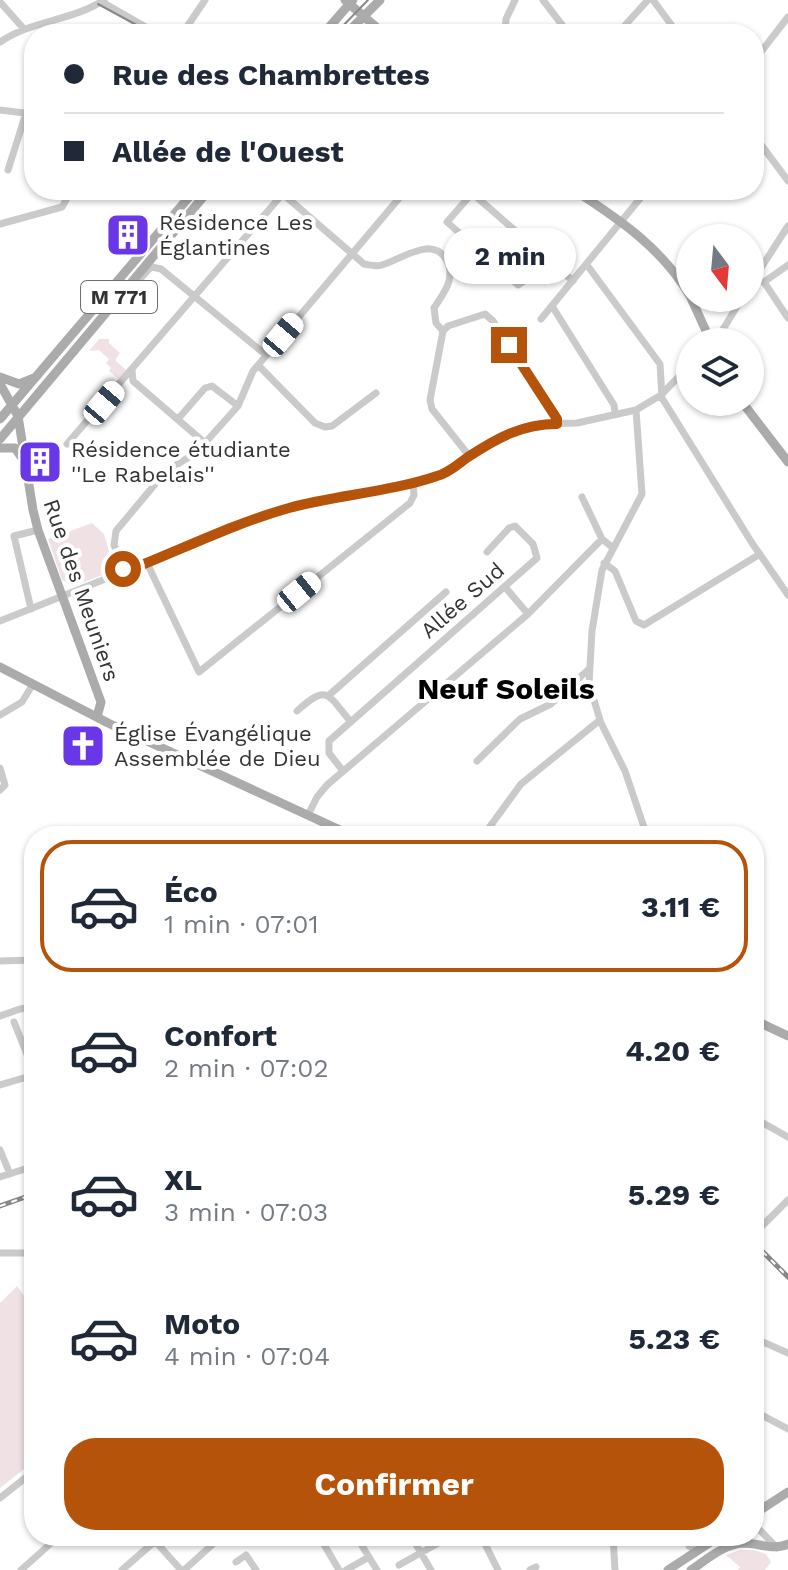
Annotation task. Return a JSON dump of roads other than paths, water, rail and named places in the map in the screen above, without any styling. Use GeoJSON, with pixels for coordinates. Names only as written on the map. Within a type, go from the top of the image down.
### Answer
{"type":"FeatureCollection","features":[{"type":"Feature","properties":{"kind":"main road"},"geometry":{"type":"LineString","coordinates":[[357,24],[380,0]]}},
{"type":"Feature","properties":{"kind":"main road"},"geometry":{"type":"LineString","coordinates":[[331,24],[349,1],[372,24]]}},
{"type":"Feature","properties":{"kind":"main road","name":"M 771"},"geometry":{"type":"LineString","coordinates":[[0,419],[187,200]]}},
{"type":"Feature","properties":{"kind":"main road","name":"M 771"},"geometry":{"type":"LineString","coordinates":[[0,439],[200,200]]}},
{"type":"Feature","properties":{"kind":"main road"},"geometry":{"type":"LineString","coordinates":[[589,200],[645,240],[676,275]]}},
{"type":"Feature","properties":{"kind":"main road"},"geometry":{"type":"LineString","coordinates":[[0,377],[19,384],[37,376]]}},
{"type":"Feature","properties":{"kind":"main road","name":"Rue des Meuniers"},"geometry":{"type":"LineString","coordinates":[[0,384],[18,416],[38,530],[101,702],[97,717]]}},
{"type":"Feature","properties":{"kind":"main road"},"geometry":{"type":"LineString","coordinates":[[753,416],[788,462]]}},
{"type":"Feature","properties":{"kind":"main road"},"geometry":{"type":"LineString","coordinates":[[0,448],[15,448],[26,464]]}},
{"type":"Feature","properties":{"kind":"main road"},"geometry":{"type":"LineString","coordinates":[[0,667],[97,717],[332,826]]}},
{"type":"Feature","properties":{"kind":"main road"},"geometry":{"type":"LineString","coordinates":[[764,1025],[788,1036]]}},
{"type":"Feature","properties":{"kind":"main road"},"geometry":{"type":"LineString","coordinates":[[764,1508],[788,1492]]}},
{"type":"Feature","properties":{"kind":"main road"},"geometry":{"type":"LineString","coordinates":[[764,1546],[777,1548],[788,1544]]}},
{"type":"Feature","properties":{"kind":"main road"},"geometry":{"type":"LineString","coordinates":[[668,1570],[704,1546]]}},
{"type":"Feature","properties":{"kind":"main road"},"geometry":{"type":"LineString","coordinates":[[691,1570],[731,1546]]}},
{"type":"Feature","properties":{"kind":"street"},"geometry":{"type":"LineString","coordinates":[[189,24],[205,0]]}},
{"type":"Feature","properties":{"kind":"street"},"geometry":{"type":"LineString","coordinates":[[506,24],[515,0]]}},
{"type":"Feature","properties":{"kind":"street"},"geometry":{"type":"LineString","coordinates":[[543,0],[561,24]]}},
{"type":"Feature","properties":{"kind":"street"},"geometry":{"type":"LineString","coordinates":[[627,24],[650,0],[670,24]]}},
{"type":"Feature","properties":{"kind":"street"},"geometry":{"type":"LineString","coordinates":[[39,24],[75,14],[99,1],[140,24]]}},
{"type":"Feature","properties":{"kind":"street"},"geometry":{"type":"LineString","coordinates":[[0,2],[25,24]]}},
{"type":"Feature","properties":{"kind":"street"},"geometry":{"type":"LineString","coordinates":[[764,48],[788,17]]}},
{"type":"Feature","properties":{"kind":"street"},"geometry":{"type":"LineString","coordinates":[[0,42],[24,29]]}},
{"type":"Feature","properties":{"kind":"street"},"geometry":{"type":"LineString","coordinates":[[0,110],[24,112]]}},
{"type":"Feature","properties":{"kind":"street"},"geometry":{"type":"LineString","coordinates":[[8,170],[24,130]]}},
{"type":"Feature","properties":{"kind":"street"},"geometry":{"type":"LineString","coordinates":[[764,149],[788,181]]}},
{"type":"Feature","properties":{"kind":"street"},"geometry":{"type":"LineString","coordinates":[[0,224],[60,207],[65,200]]}},
{"type":"Feature","properties":{"kind":"street"},"geometry":{"type":"LineString","coordinates":[[67,444],[277,200]]}},
{"type":"Feature","properties":{"kind":"street"},"geometry":{"type":"LineString","coordinates":[[293,200],[364,264],[379,266],[420,248],[438,251],[447,260],[451,277],[434,308],[436,323],[443,331]]}},
{"type":"Feature","properties":{"kind":"street"},"geometry":{"type":"LineString","coordinates":[[124,572],[114,545],[116,531],[166,471],[196,453],[238,406],[258,365],[397,200]]}},
{"type":"Feature","properties":{"kind":"street"},"geometry":{"type":"LineString","coordinates":[[466,200],[447,222],[518,285],[552,262]]}},
{"type":"Feature","properties":{"kind":"street"},"geometry":{"type":"LineString","coordinates":[[482,200],[573,281]]}},
{"type":"Feature","properties":{"kind":"street"},"geometry":{"type":"LineString","coordinates":[[541,319],[639,200]]}},
{"type":"Feature","properties":{"kind":"street"},"geometry":{"type":"LineString","coordinates":[[764,263],[788,226]]}},
{"type":"Feature","properties":{"kind":"street"},"geometry":{"type":"LineString","coordinates":[[158,250],[161,269]]}},
{"type":"Feature","properties":{"kind":"street"},"geometry":{"type":"LineString","coordinates":[[587,265],[660,364],[661,395],[788,595]]}},
{"type":"Feature","properties":{"kind":"street"},"geometry":{"type":"LineString","coordinates":[[788,265],[764,282],[788,318]]}},
{"type":"Feature","properties":{"kind":"street"},"geometry":{"type":"LineString","coordinates":[[102,317],[148,270],[152,267],[161,269],[266,355]]}},
{"type":"Feature","properties":{"kind":"street"},"geometry":{"type":"LineString","coordinates":[[552,306],[614,405],[615,414]]}},
{"type":"Feature","properties":{"kind":"street"},"geometry":{"type":"LineString","coordinates":[[470,457],[432,409],[430,400],[443,331],[448,326],[485,314],[493,321],[557,419],[557,424]]}},
{"type":"Feature","properties":{"kind":"street"},"geometry":{"type":"LineString","coordinates":[[258,365],[315,423],[325,427],[332,426],[376,393]]}},
{"type":"Feature","properties":{"kind":"street"},"geometry":{"type":"LineString","coordinates":[[132,370],[133,381],[205,443]]}},
{"type":"Feature","properties":{"kind":"street"},"geometry":{"type":"LineString","coordinates":[[0,621],[287,509],[439,476],[521,428],[535,424],[577,423],[636,410],[661,395],[676,379]]}},
{"type":"Feature","properties":{"kind":"street"},"geometry":{"type":"LineString","coordinates":[[178,419],[205,388],[212,386],[238,406]]}},
{"type":"Feature","properties":{"kind":"street"},"geometry":{"type":"LineString","coordinates":[[636,410],[642,494],[604,563],[589,669],[590,694],[625,771],[644,826]]}},
{"type":"Feature","properties":{"kind":"street"},"geometry":{"type":"LineString","coordinates":[[147,563],[199,672],[410,503],[414,495],[413,482]]}},
{"type":"Feature","properties":{"kind":"street"},"geometry":{"type":"LineString","coordinates":[[582,497],[602,539],[612,547]]}},
{"type":"Feature","properties":{"kind":"street","name":"Allée Sud"},"geometry":{"type":"LineString","coordinates":[[343,771],[329,753],[329,741],[537,558],[537,551],[515,526],[509,528],[487,552]]}},
{"type":"Feature","properties":{"kind":"street"},"geometry":{"type":"LineString","coordinates":[[31,609],[14,536],[38,530]]}},
{"type":"Feature","properties":{"kind":"street"},"geometry":{"type":"LineString","coordinates":[[308,815],[321,790],[528,614],[602,539]]}},
{"type":"Feature","properties":{"kind":"street"},"geometry":{"type":"LineString","coordinates":[[604,563],[615,571],[636,621],[646,625],[760,554]]}},
{"type":"Feature","properties":{"kind":"street"},"geometry":{"type":"LineString","coordinates":[[505,587],[528,614]]}},
{"type":"Feature","properties":{"kind":"street","name":"Allée Sud"},"geometry":{"type":"LineString","coordinates":[[297,711],[315,695],[328,696],[446,592]]}},
{"type":"Feature","properties":{"kind":"street"},"geometry":{"type":"LineString","coordinates":[[477,761],[520,719],[551,704],[589,669]]}},
{"type":"Feature","properties":{"kind":"street"},"geometry":{"type":"LineString","coordinates":[[0,715],[22,702],[33,684]]}},
{"type":"Feature","properties":{"kind":"street"},"geometry":{"type":"LineString","coordinates":[[328,696],[351,722]]}},
{"type":"Feature","properties":{"kind":"street"},"geometry":{"type":"LineString","coordinates":[[490,826],[521,784],[600,720]]}},
{"type":"Feature","properties":{"kind":"street"},"geometry":{"type":"LineString","coordinates":[[0,768],[5,785],[0,790]]}},
{"type":"Feature","properties":{"kind":"street"},"geometry":{"type":"LineString","coordinates":[[0,961],[24,960]]}},
{"type":"Feature","properties":{"kind":"street"},"geometry":{"type":"LineString","coordinates":[[0,1016],[24,1008]]}},
{"type":"Feature","properties":{"kind":"street"},"geometry":{"type":"LineString","coordinates":[[14,1022],[24,1048]]}},
{"type":"Feature","properties":{"kind":"street"},"geometry":{"type":"LineString","coordinates":[[0,1085],[24,1077]]}},
{"type":"Feature","properties":{"kind":"street"},"geometry":{"type":"LineString","coordinates":[[764,1124],[788,1137]]}},
{"type":"Feature","properties":{"kind":"street"},"geometry":{"type":"LineString","coordinates":[[0,1150],[10,1174]]}},
{"type":"Feature","properties":{"kind":"street"},"geometry":{"type":"LineString","coordinates":[[0,1177],[24,1169]]}},
{"type":"Feature","properties":{"kind":"street"},"geometry":{"type":"LineString","coordinates":[[764,1224],[788,1200]]}},
{"type":"Feature","properties":{"kind":"street"},"geometry":{"type":"LineString","coordinates":[[0,1253],[24,1253]]}},
{"type":"Feature","properties":{"kind":"street"},"geometry":{"type":"LineString","coordinates":[[764,1342],[788,1353]]}},
{"type":"Feature","properties":{"kind":"street"},"geometry":{"type":"LineString","coordinates":[[764,1416],[788,1429]]}},
{"type":"Feature","properties":{"kind":"street"},"geometry":{"type":"LineString","coordinates":[[0,1498],[24,1479]]}},
{"type":"Feature","properties":{"kind":"street"},"geometry":{"type":"LineString","coordinates":[[764,1534],[777,1548]]}},
{"type":"Feature","properties":{"kind":"street"},"geometry":{"type":"LineString","coordinates":[[21,1570],[47,1546]]}},
{"type":"Feature","properties":{"kind":"street"},"geometry":{"type":"LineString","coordinates":[[122,1570],[149,1546]]}},
{"type":"Feature","properties":{"kind":"street"},"geometry":{"type":"LineString","coordinates":[[164,1546],[183,1570],[211,1546]]}},
{"type":"Feature","properties":{"kind":"street"},"geometry":{"type":"LineString","coordinates":[[325,1546],[339,1570]]}},
{"type":"Feature","properties":{"kind":"street"},"geometry":{"type":"LineString","coordinates":[[362,1546],[377,1570]]}},
{"type":"Feature","properties":{"kind":"street"},"geometry":{"type":"LineString","coordinates":[[417,1546],[431,1570]]}},
{"type":"Feature","properties":{"kind":"street"},"geometry":{"type":"LineString","coordinates":[[399,1565],[433,1546]]}},
{"type":"Feature","properties":{"kind":"street"},"geometry":{"type":"LineString","coordinates":[[486,1546],[498,1570]]}},
{"type":"Feature","properties":{"kind":"street"},"geometry":{"type":"LineString","coordinates":[[614,1546],[615,1570]]}},
{"type":"Feature","properties":{"kind":"street"},"geometry":{"type":"LineString","coordinates":[[689,1546],[696,1551]]}},
{"type":"Feature","properties":{"kind":"street"},"geometry":{"type":"LineString","coordinates":[[236,1562],[246,1555],[256,1570]]}},
{"type":"Feature","properties":{"kind":"street"},"geometry":{"type":"LineString","coordinates":[[346,1570],[369,1557]]}},
{"type":"Feature","properties":{"kind":"street"},"geometry":{"type":"LineString","coordinates":[[30,1561],[38,1570]]}},
{"type":"Feature","properties":{"kind":"tram line"},"geometry":{"type":"LineString","coordinates":[[345,24],[368,0]]}},
{"type":"Feature","properties":{"kind":"tram line"},"geometry":{"type":"LineString","coordinates":[[98,4],[135,24]]}},
{"type":"Feature","properties":{"kind":"railway"},"geometry":{"type":"LineString","coordinates":[[0,1206],[24,1198]]}},
{"type":"Feature","properties":{"kind":"railway"},"geometry":{"type":"LineString","coordinates":[[764,1253],[788,1277]]}},
{"type":"Feature","properties":{"kind":"place","name":"Résidence Les Églantines"},"geometry":{"type":"Point","coordinates":[128,235]}},
{"type":"Feature","properties":{"kind":"place","name":"Résidence étudiante ''Le Rabelais''"},"geometry":{"type":"Point","coordinates":[40,462]}},
{"type":"Feature","properties":{"kind":"place","name":"Église Évangélique Assemblée de Dieu"},"geometry":{"type":"Point","coordinates":[83,746]}},
{"type":"Feature","properties":{"kind":"district","name":"Neuf Soleils"},"geometry":{"type":"Point","coordinates":[506,689]}}]}
